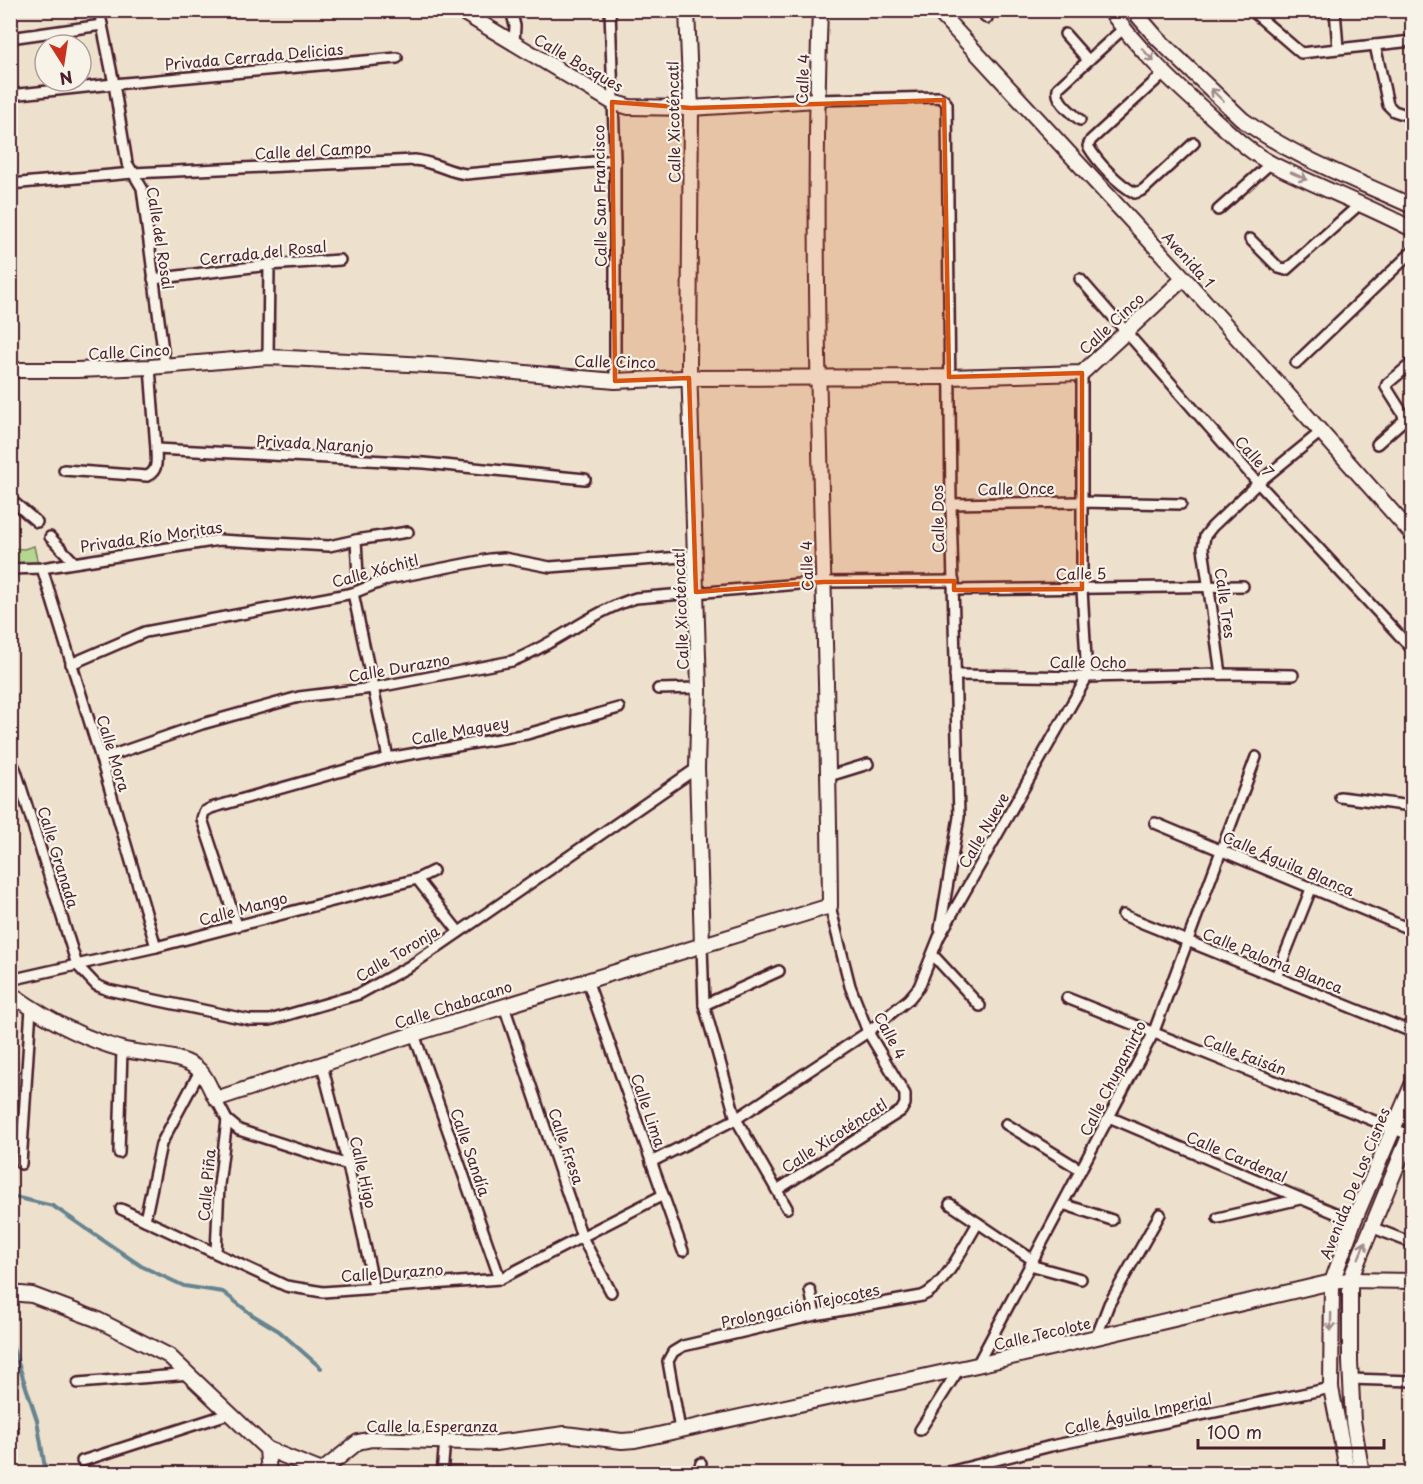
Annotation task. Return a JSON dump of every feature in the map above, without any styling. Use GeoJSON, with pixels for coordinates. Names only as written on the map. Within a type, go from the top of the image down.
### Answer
{"type":"FeatureCollection","features":[{"type":"Feature","properties":{"kind":"street","name":"Calle del Rosal"},"geometry":{"type":"LineString","coordinates":[[99,10],[127,163],[142,188],[165,366]]}},
{"type":"Feature","properties":{"kind":"street","name":"Calle Bosques"},"geometry":{"type":"LineString","coordinates":[[459,10],[612,102],[629,107],[691,108],[817,100],[939,97],[944,100]]}},
{"type":"Feature","properties":{"kind":"street"},"geometry":{"type":"LineString","coordinates":[[511,10],[515,26],[514,43]]}},
{"type":"Feature","properties":{"kind":"street","name":"Calle San Francisco"},"geometry":{"type":"LineString","coordinates":[[610,10],[615,160],[615,381]]}},
{"type":"Feature","properties":{"kind":"street","name":"Calle Xicoténcatl"},"geometry":{"type":"LineString","coordinates":[[687,10],[691,108],[689,378],[699,688],[698,768],[704,1005],[736,1119],[787,1208]]}},
{"type":"Feature","properties":{"kind":"street","name":"Calle 4"},"geometry":{"type":"LineString","coordinates":[[820,10],[817,100],[819,377],[830,776],[830,906],[850,986],[868,1032],[905,1094],[905,1104]]}},
{"type":"Feature","properties":{"kind":"street","name":"Avenida 1"},"geometry":{"type":"LineString","coordinates":[[937,10],[1184,278],[1413,534]]}},
{"type":"Feature","properties":{"kind":"street"},"geometry":{"type":"LineString","coordinates":[[979,10],[987,18]]}},
{"type":"Feature","properties":{"kind":"street"},"geometry":{"type":"LineString","coordinates":[[1110,10],[1164,73],[1248,149],[1271,163],[1413,229]]}},
{"type":"Feature","properties":{"kind":"street"},"geometry":{"type":"LineString","coordinates":[[1133,10],[1158,39],[1243,120],[1281,145],[1413,206]]}},
{"type":"Feature","properties":{"kind":"street"},"geometry":{"type":"LineString","coordinates":[[1251,10],[1301,53],[1413,41]]}},
{"type":"Feature","properties":{"kind":"street"},"geometry":{"type":"LineString","coordinates":[[1335,10],[1338,48]]}},
{"type":"Feature","properties":{"kind":"street"},"geometry":{"type":"LineString","coordinates":[[10,38],[102,25]]}},
{"type":"Feature","properties":{"kind":"street"},"geometry":{"type":"LineString","coordinates":[[1080,120],[1058,99],[1058,88],[1124,28]]}},
{"type":"Feature","properties":{"kind":"street"},"geometry":{"type":"LineString","coordinates":[[1065,34],[1088,60]]}},
{"type":"Feature","properties":{"kind":"street"},"geometry":{"type":"LineString","coordinates":[[1376,45],[1388,105],[1394,111],[1413,117]]}},
{"type":"Feature","properties":{"kind":"street","name":"Privada Cerrada Delicias"},"geometry":{"type":"LineString","coordinates":[[10,95],[397,58]]}},
{"type":"Feature","properties":{"kind":"street"},"geometry":{"type":"LineString","coordinates":[[1164,73],[1091,140],[1088,146],[1119,182],[1135,193],[1143,190],[1194,143]]}},
{"type":"Feature","properties":{"kind":"street","name":"Calle Dos"},"geometry":{"type":"LineString","coordinates":[[939,937],[959,817],[951,504],[947,104],[944,100]]}},
{"type":"Feature","properties":{"kind":"street"},"geometry":{"type":"LineString","coordinates":[[1232,135],[1243,120]]}},
{"type":"Feature","properties":{"kind":"street","name":"Calle del Campo"},"geometry":{"type":"LineString","coordinates":[[10,184],[133,173],[415,160],[430,162],[451,173],[466,174],[615,160]]}},
{"type":"Feature","properties":{"kind":"street"},"geometry":{"type":"LineString","coordinates":[[1218,210],[1271,163]]}},
{"type":"Feature","properties":{"kind":"street"},"geometry":{"type":"LineString","coordinates":[[1250,239],[1280,268],[1286,270],[1361,203]]}},
{"type":"Feature","properties":{"kind":"street"},"geometry":{"type":"LineString","coordinates":[[1296,363],[1413,252]]}},
{"type":"Feature","properties":{"kind":"street","name":"Cerrada del Rosal"},"geometry":{"type":"LineString","coordinates":[[153,279],[269,265],[340,260]]}},
{"type":"Feature","properties":{"kind":"street"},"geometry":{"type":"LineString","coordinates":[[268,357],[269,265]]}},
{"type":"Feature","properties":{"kind":"street","name":"Calle Cinco"},"geometry":{"type":"LineString","coordinates":[[10,370],[150,367],[268,357],[448,366],[615,381],[689,378],[949,377],[1082,372],[1184,278]]}},
{"type":"Feature","properties":{"kind":"street","name":"Calle 7"},"geometry":{"type":"LineString","coordinates":[[1080,279],[1258,483],[1413,649]]}},
{"type":"Feature","properties":{"kind":"street"},"geometry":{"type":"LineString","coordinates":[[1377,444],[1404,420],[1403,414],[1386,387],[1387,384],[1413,363]]}},
{"type":"Feature","properties":{"kind":"street"},"geometry":{"type":"LineString","coordinates":[[64,470],[147,476],[153,474],[156,469],[156,449],[150,367]]}},
{"type":"Feature","properties":{"kind":"street"},"geometry":{"type":"LineString","coordinates":[[1082,372],[1082,588],[1088,677]]}},
{"type":"Feature","properties":{"kind":"street"},"geometry":{"type":"LineString","coordinates":[[1258,483],[1322,431]]}},
{"type":"Feature","properties":{"kind":"street","name":"Privada Naranjo"},"geometry":{"type":"LineString","coordinates":[[156,449],[423,463],[585,480]]}},
{"type":"Feature","properties":{"kind":"street","name":"Calle Tres"},"geometry":{"type":"LineString","coordinates":[[1221,674],[1203,548],[1205,536],[1258,483]]}},
{"type":"Feature","properties":{"kind":"street"},"geometry":{"type":"LineString","coordinates":[[10,499],[37,522]]}},
{"type":"Feature","properties":{"kind":"street","name":"Calle Once"},"geometry":{"type":"LineString","coordinates":[[951,504],[1081,502],[1181,504]]}},
{"type":"Feature","properties":{"kind":"street","name":"Privada Río Moritas"},"geometry":{"type":"LineString","coordinates":[[10,569],[42,568],[219,540],[318,546],[408,531]]}},
{"type":"Feature","properties":{"kind":"street"},"geometry":{"type":"LineString","coordinates":[[50,537],[74,562]]}},
{"type":"Feature","properties":{"kind":"street"},"geometry":{"type":"LineString","coordinates":[[356,540],[358,577]]}},
{"type":"Feature","properties":{"kind":"street","name":"Calle Xóchitl"},"geometry":{"type":"LineString","coordinates":[[71,664],[145,632],[353,594],[388,579],[490,559],[504,558],[550,567],[694,556]]}},
{"type":"Feature","properties":{"kind":"street","name":"Calle Mora"},"geometry":{"type":"LineString","coordinates":[[42,568],[156,946]]}},
{"type":"Feature","properties":{"kind":"street"},"geometry":{"type":"LineString","coordinates":[[696,592],[823,582],[954,585]]}},
{"type":"Feature","properties":{"kind":"street","name":"Calle 5"},"geometry":{"type":"LineString","coordinates":[[954,585],[1082,588],[1243,586]]}},
{"type":"Feature","properties":{"kind":"street","name":"Calle Durazno"},"geometry":{"type":"LineString","coordinates":[[101,759],[202,724],[299,697],[373,688],[513,662],[529,655],[616,603],[636,598],[696,592]]}},
{"type":"Feature","properties":{"kind":"street"},"geometry":{"type":"LineString","coordinates":[[353,594],[388,758]]}},
{"type":"Feature","properties":{"kind":"street","name":"Calle Ocho"},"geometry":{"type":"LineString","coordinates":[[956,675],[1088,677],[1293,675]]}},
{"type":"Feature","properties":{"kind":"street","name":"Calle Nueve"},"geometry":{"type":"LineString","coordinates":[[651,1162],[736,1119],[868,1032],[909,999],[919,987],[939,937],[1088,677]]}},
{"type":"Feature","properties":{"kind":"street"},"geometry":{"type":"LineString","coordinates":[[658,689],[699,688]]}},
{"type":"Feature","properties":{"kind":"street","name":"Calle Maguey"},"geometry":{"type":"LineString","coordinates":[[237,925],[202,819],[204,812],[211,808],[388,758],[527,734],[619,708]]}},
{"type":"Feature","properties":{"kind":"street","name":"Calle Chupamirto"},"geometry":{"type":"LineString","coordinates":[[977,1365],[1153,1034],[1256,757]]}},
{"type":"Feature","properties":{"kind":"street","name":"Calle Granada"},"geometry":{"type":"LineString","coordinates":[[10,759],[16,771],[76,965]]}},
{"type":"Feature","properties":{"kind":"street"},"geometry":{"type":"LineString","coordinates":[[830,776],[868,764]]}},
{"type":"Feature","properties":{"kind":"street","name":"Calle Toronja"},"geometry":{"type":"LineString","coordinates":[[76,965],[96,985],[108,990],[250,1020],[270,1020],[359,994],[410,966],[698,768]]}},
{"type":"Feature","properties":{"kind":"street"},"geometry":{"type":"LineString","coordinates":[[1340,798],[1413,806]]}},
{"type":"Feature","properties":{"kind":"street","name":"Calle Águila Blanca"},"geometry":{"type":"LineString","coordinates":[[1155,824],[1413,930]]}},
{"type":"Feature","properties":{"kind":"street","name":"Calle Mango"},"geometry":{"type":"LineString","coordinates":[[10,980],[156,946],[417,879],[433,871]]}},
{"type":"Feature","properties":{"kind":"street"},"geometry":{"type":"LineString","coordinates":[[417,879],[459,932]]}},
{"type":"Feature","properties":{"kind":"street"},"geometry":{"type":"LineString","coordinates":[[1276,977],[1311,889]]}},
{"type":"Feature","properties":{"kind":"street","name":"Calle Chabacano"},"geometry":{"type":"LineString","coordinates":[[216,1099],[414,1034],[830,906]]}},
{"type":"Feature","properties":{"kind":"street","name":"Calle Paloma Blanca"},"geometry":{"type":"LineString","coordinates":[[1123,915],[1413,1032]]}},
{"type":"Feature","properties":{"kind":"street"},"geometry":{"type":"LineString","coordinates":[[933,955],[980,1006]]}},
{"type":"Feature","properties":{"kind":"street"},"geometry":{"type":"LineString","coordinates":[[704,1005],[779,971]]}},
{"type":"Feature","properties":{"kind":"street","name":"Calle Lima"},"geometry":{"type":"LineString","coordinates":[[587,980],[682,1251]]}},
{"type":"Feature","properties":{"kind":"street"},"geometry":{"type":"LineString","coordinates":[[10,993],[31,1008],[87,1036],[122,1049],[185,1062],[200,1071],[227,1120],[239,1130],[348,1165]]}},
{"type":"Feature","properties":{"kind":"street","name":"Calle Faisán"},"geometry":{"type":"LineString","coordinates":[[1067,998],[1153,1034],[1394,1129],[1412,1134]]}},
{"type":"Feature","properties":{"kind":"street","name":"Calle Fresa"},"geometry":{"type":"LineString","coordinates":[[504,1006],[582,1238],[610,1292]]}},
{"type":"Feature","properties":{"kind":"street"},"geometry":{"type":"LineString","coordinates":[[21,1164],[31,1008]]}},
{"type":"Feature","properties":{"kind":"street","name":"Calle Sandía"},"geometry":{"type":"LineString","coordinates":[[414,1034],[500,1279]]}},
{"type":"Feature","properties":{"kind":"street"},"geometry":{"type":"LineString","coordinates":[[119,1154],[122,1049]]}},
{"type":"Feature","properties":{"kind":"street","name":"Calle Higo"},"geometry":{"type":"LineString","coordinates":[[322,1065],[348,1165],[374,1287]]}},
{"type":"Feature","properties":{"kind":"street"},"geometry":{"type":"LineString","coordinates":[[145,1220],[161,1144],[200,1071]]}},
{"type":"Feature","properties":{"kind":"street","name":"Avenida De Los Cisnes"},"geometry":{"type":"LineString","coordinates":[[1348,1473],[1330,1388],[1332,1282],[1354,1221],[1413,1084]]}},
{"type":"Feature","properties":{"kind":"street","name":"Calle Xicoténcatl"},"geometry":{"type":"LineString","coordinates":[[777,1190],[900,1111],[905,1104]]}},
{"type":"Feature","properties":{"kind":"street","name":"Calle Cardenal"},"geometry":{"type":"LineString","coordinates":[[1109,1117],[1354,1221]]}},
{"type":"Feature","properties":{"kind":"street","name":"Calle Piña"},"geometry":{"type":"LineString","coordinates":[[216,1254],[219,1185],[227,1120]]}},
{"type":"Feature","properties":{"kind":"street"},"geometry":{"type":"LineString","coordinates":[[1006,1124],[1081,1170]]}},
{"type":"Feature","properties":{"kind":"street"},"geometry":{"type":"LineString","coordinates":[[1362,1473],[1353,1421],[1350,1379],[1350,1280],[1412,1134]]}},
{"type":"Feature","properties":{"kind":"street","name":"Calle Durazno"},"geometry":{"type":"LineString","coordinates":[[121,1209],[286,1286],[323,1292],[500,1279],[663,1195]]}},
{"type":"Feature","properties":{"kind":"street"},"geometry":{"type":"LineString","coordinates":[[1218,1218],[1300,1199]]}},
{"type":"Feature","properties":{"kind":"street"},"geometry":{"type":"LineString","coordinates":[[950,1204],[1032,1263],[1081,1279]]}},
{"type":"Feature","properties":{"kind":"street"},"geometry":{"type":"LineString","coordinates":[[1063,1204],[1112,1220]]}},
{"type":"Feature","properties":{"kind":"street"},"geometry":{"type":"LineString","coordinates":[[1096,1338],[1109,1304],[1160,1214]]}},
{"type":"Feature","properties":{"kind":"street","name":"Prolongación Tejocotes"},"geometry":{"type":"LineString","coordinates":[[680,1430],[668,1361],[673,1352],[683,1346],[814,1315],[922,1296],[933,1291],[978,1223]]}},
{"type":"Feature","properties":{"kind":"street"},"geometry":{"type":"LineString","coordinates":[[1371,1227],[1413,1243]]}},
{"type":"Feature","properties":{"kind":"street","name":"Calle Tecolote"},"geometry":{"type":"LineString","coordinates":[[680,1430],[1096,1338],[1332,1282],[1413,1281]]}},
{"type":"Feature","properties":{"kind":"street"},"geometry":{"type":"LineString","coordinates":[[810,1290],[814,1315]]}},
{"type":"Feature","properties":{"kind":"street"},"geometry":{"type":"LineString","coordinates":[[10,1293],[32,1295],[106,1324],[169,1356],[267,1449],[269,1473]]}},
{"type":"Feature","properties":{"kind":"street"},"geometry":{"type":"LineString","coordinates":[[920,1430],[959,1369]]}},
{"type":"Feature","properties":{"kind":"street"},"geometry":{"type":"LineString","coordinates":[[78,1383],[190,1374]]}},
{"type":"Feature","properties":{"kind":"street"},"geometry":{"type":"LineString","coordinates":[[1350,1379],[1413,1381]]}},
{"type":"Feature","properties":{"kind":"street","name":"Calle Águila Imperial"},"geometry":{"type":"LineString","coordinates":[[941,1473],[953,1472],[1051,1446],[1330,1388]]}},
{"type":"Feature","properties":{"kind":"street"},"geometry":{"type":"LineString","coordinates":[[82,1461],[228,1414]]}},
{"type":"Feature","properties":{"kind":"street","name":"Calle la Esperanza"},"geometry":{"type":"LineString","coordinates":[[267,1449],[324,1472],[358,1442],[372,1439],[495,1443],[565,1434],[622,1441],[680,1430]]}},
{"type":"Feature","properties":{"kind":"street"},"geometry":{"type":"LineString","coordinates":[[442,1473],[446,1440]]}},
{"type":"Feature","properties":{"kind":"street"},"geometry":{"type":"LineString","coordinates":[[697,1473],[701,1463]]}},
{"type":"Feature","properties":{"kind":"highlighted area"},"geometry":{"type":"Polygon","coordinates":[[[944,100],[949,377],[1082,373],[1082,589],[954,590],[954,581],[823,582],[696,592],[689,378],[615,381],[612,102],[691,108],[944,100]]]}},
{"type":"Feature","properties":{"kind":"green space"},"geometry":{"type":"Polygon","coordinates":[[[34,546],[38,564],[11,566],[11,548],[24,549],[34,546]]]}},
{"type":"Feature","properties":{"kind":"waterway"},"geometry":{"type":"LineString","coordinates":[[10,1196],[53,1206],[141,1266],[184,1286],[223,1292],[251,1314],[279,1331],[321,1368]]}},
{"type":"Feature","properties":{"kind":"waterway"},"geometry":{"type":"LineString","coordinates":[[10,1339],[37,1420],[46,1474]]}}]}
